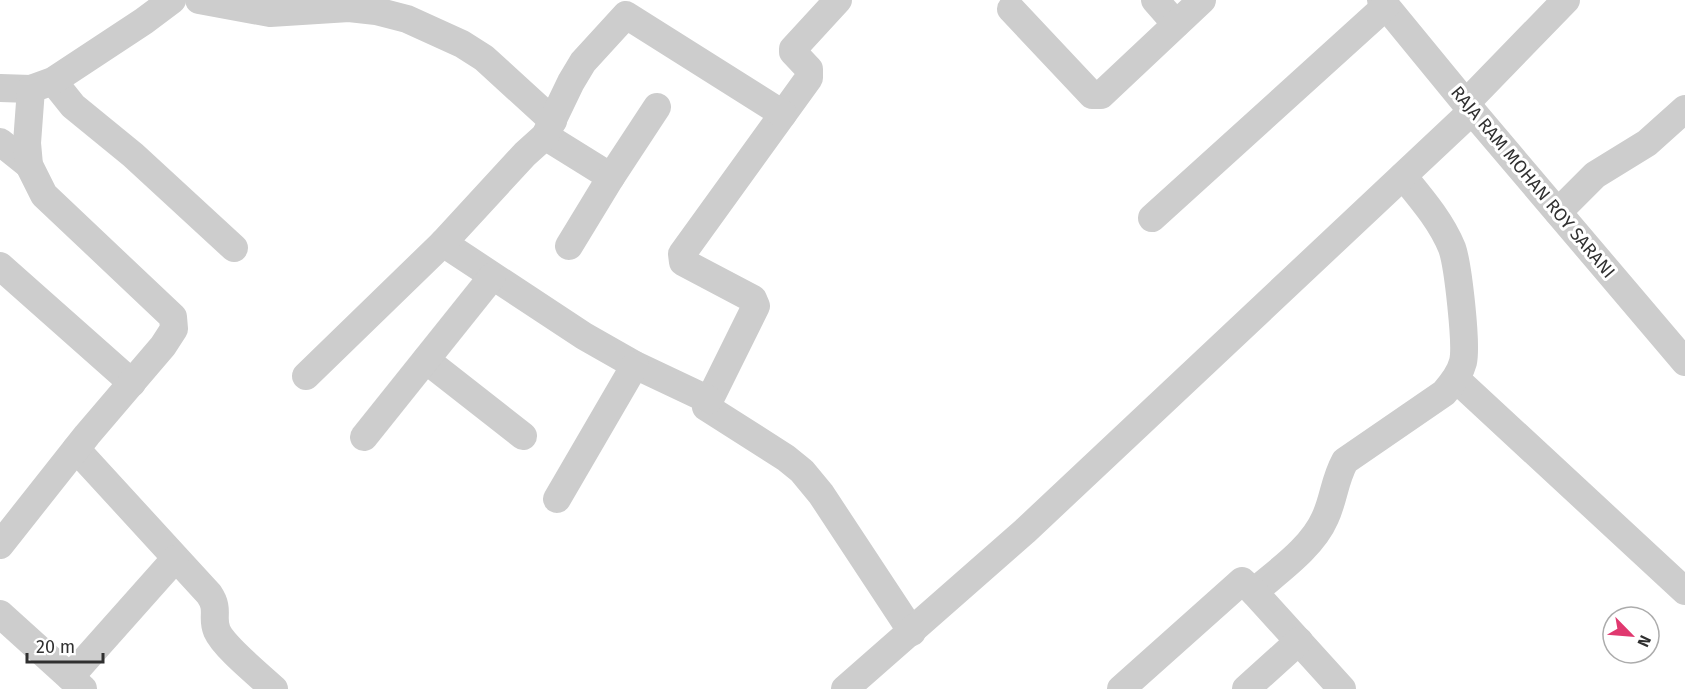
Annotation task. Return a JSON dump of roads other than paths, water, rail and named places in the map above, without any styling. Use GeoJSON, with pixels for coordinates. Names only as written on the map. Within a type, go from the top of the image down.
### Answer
{"type":"FeatureCollection","features":[{"type":"Feature","properties":{"kind":"street"},"geometry":{"type":"LineString","coordinates":[[0,88],[42,85],[144,21],[172,0]]}},
{"type":"Feature","properties":{"kind":"street"},"geometry":{"type":"LineString","coordinates":[[199,0],[270,13],[349,8],[376,11],[407,19],[462,44],[484,58],[549,128],[610,177]]}},
{"type":"Feature","properties":{"kind":"street"},"geometry":{"type":"LineString","coordinates":[[838,0],[795,45],[793,52],[811,74],[681,258],[683,262],[753,299],[756,303],[706,407],[786,458],[802,471],[821,494],[912,632]]}},
{"type":"Feature","properties":{"kind":"street"},"geometry":{"type":"LineString","coordinates":[[1155,0],[1176,24]]}},
{"type":"Feature","properties":{"kind":"street"},"geometry":{"type":"LineString","coordinates":[[1011,9],[1092,95],[1097,96],[1101,95],[1202,0]]}},
{"type":"Feature","properties":{"kind":"street"},"geometry":{"type":"LineString","coordinates":[[845,689],[1025,531],[1403,176],[1566,0]]}},
{"type":"Feature","properties":{"kind":"street"},"geometry":{"type":"LineString","coordinates":[[1152,218],[1384,3]]}},
{"type":"Feature","properties":{"kind":"street","name":"RAJA RAM MOHAN ROY SARANI"},"geometry":{"type":"LineString","coordinates":[[1384,3],[1685,362]]}},
{"type":"Feature","properties":{"kind":"street"},"geometry":{"type":"LineString","coordinates":[[306,376],[443,243],[549,128],[571,82],[583,63],[626,15],[783,114]]}},
{"type":"Feature","properties":{"kind":"street"},"geometry":{"type":"LineString","coordinates":[[0,545],[174,330],[172,317],[44,195],[29,165],[27,143],[42,85]]}},
{"type":"Feature","properties":{"kind":"street"},"geometry":{"type":"LineString","coordinates":[[42,85],[73,106],[133,155],[234,248]]}},
{"type":"Feature","properties":{"kind":"street"},"geometry":{"type":"LineString","coordinates":[[569,246],[610,177],[657,107]]}},
{"type":"Feature","properties":{"kind":"street"},"geometry":{"type":"LineString","coordinates":[[1558,212],[1596,175],[1647,143],[1685,110]]}},
{"type":"Feature","properties":{"kind":"street"},"geometry":{"type":"LineString","coordinates":[[0,142],[29,165]]}},
{"type":"Feature","properties":{"kind":"street"},"geometry":{"type":"LineString","coordinates":[[1254,592],[1315,535],[1325,519],[1336,476],[1345,461],[1444,393],[1456,379],[1463,363],[1464,347],[1457,268],[1453,250],[1434,216],[1403,176]]}},
{"type":"Feature","properties":{"kind":"street"},"geometry":{"type":"LineString","coordinates":[[443,243],[584,336],[635,365],[709,400]]}},
{"type":"Feature","properties":{"kind":"street"},"geometry":{"type":"LineString","coordinates":[[0,266],[132,383]]}},
{"type":"Feature","properties":{"kind":"street"},"geometry":{"type":"LineString","coordinates":[[364,437],[492,277]]}},
{"type":"Feature","properties":{"kind":"street"},"geometry":{"type":"LineString","coordinates":[[426,360],[524,436]]}},
{"type":"Feature","properties":{"kind":"street"},"geometry":{"type":"LineString","coordinates":[[557,499],[635,365]]}},
{"type":"Feature","properties":{"kind":"street"},"geometry":{"type":"LineString","coordinates":[[1456,379],[1685,591]]}},
{"type":"Feature","properties":{"kind":"street"},"geometry":{"type":"LineString","coordinates":[[76,449],[209,594],[216,604],[217,631],[224,641],[274,689]]}},
{"type":"Feature","properties":{"kind":"street"},"geometry":{"type":"LineString","coordinates":[[0,614],[77,683],[176,560]]}},
{"type":"Feature","properties":{"kind":"street"},"geometry":{"type":"LineString","coordinates":[[1121,689],[1240,581],[1244,581],[1342,689]]}},
{"type":"Feature","properties":{"kind":"street"},"geometry":{"type":"LineString","coordinates":[[1246,689],[1299,641]]}}]}
